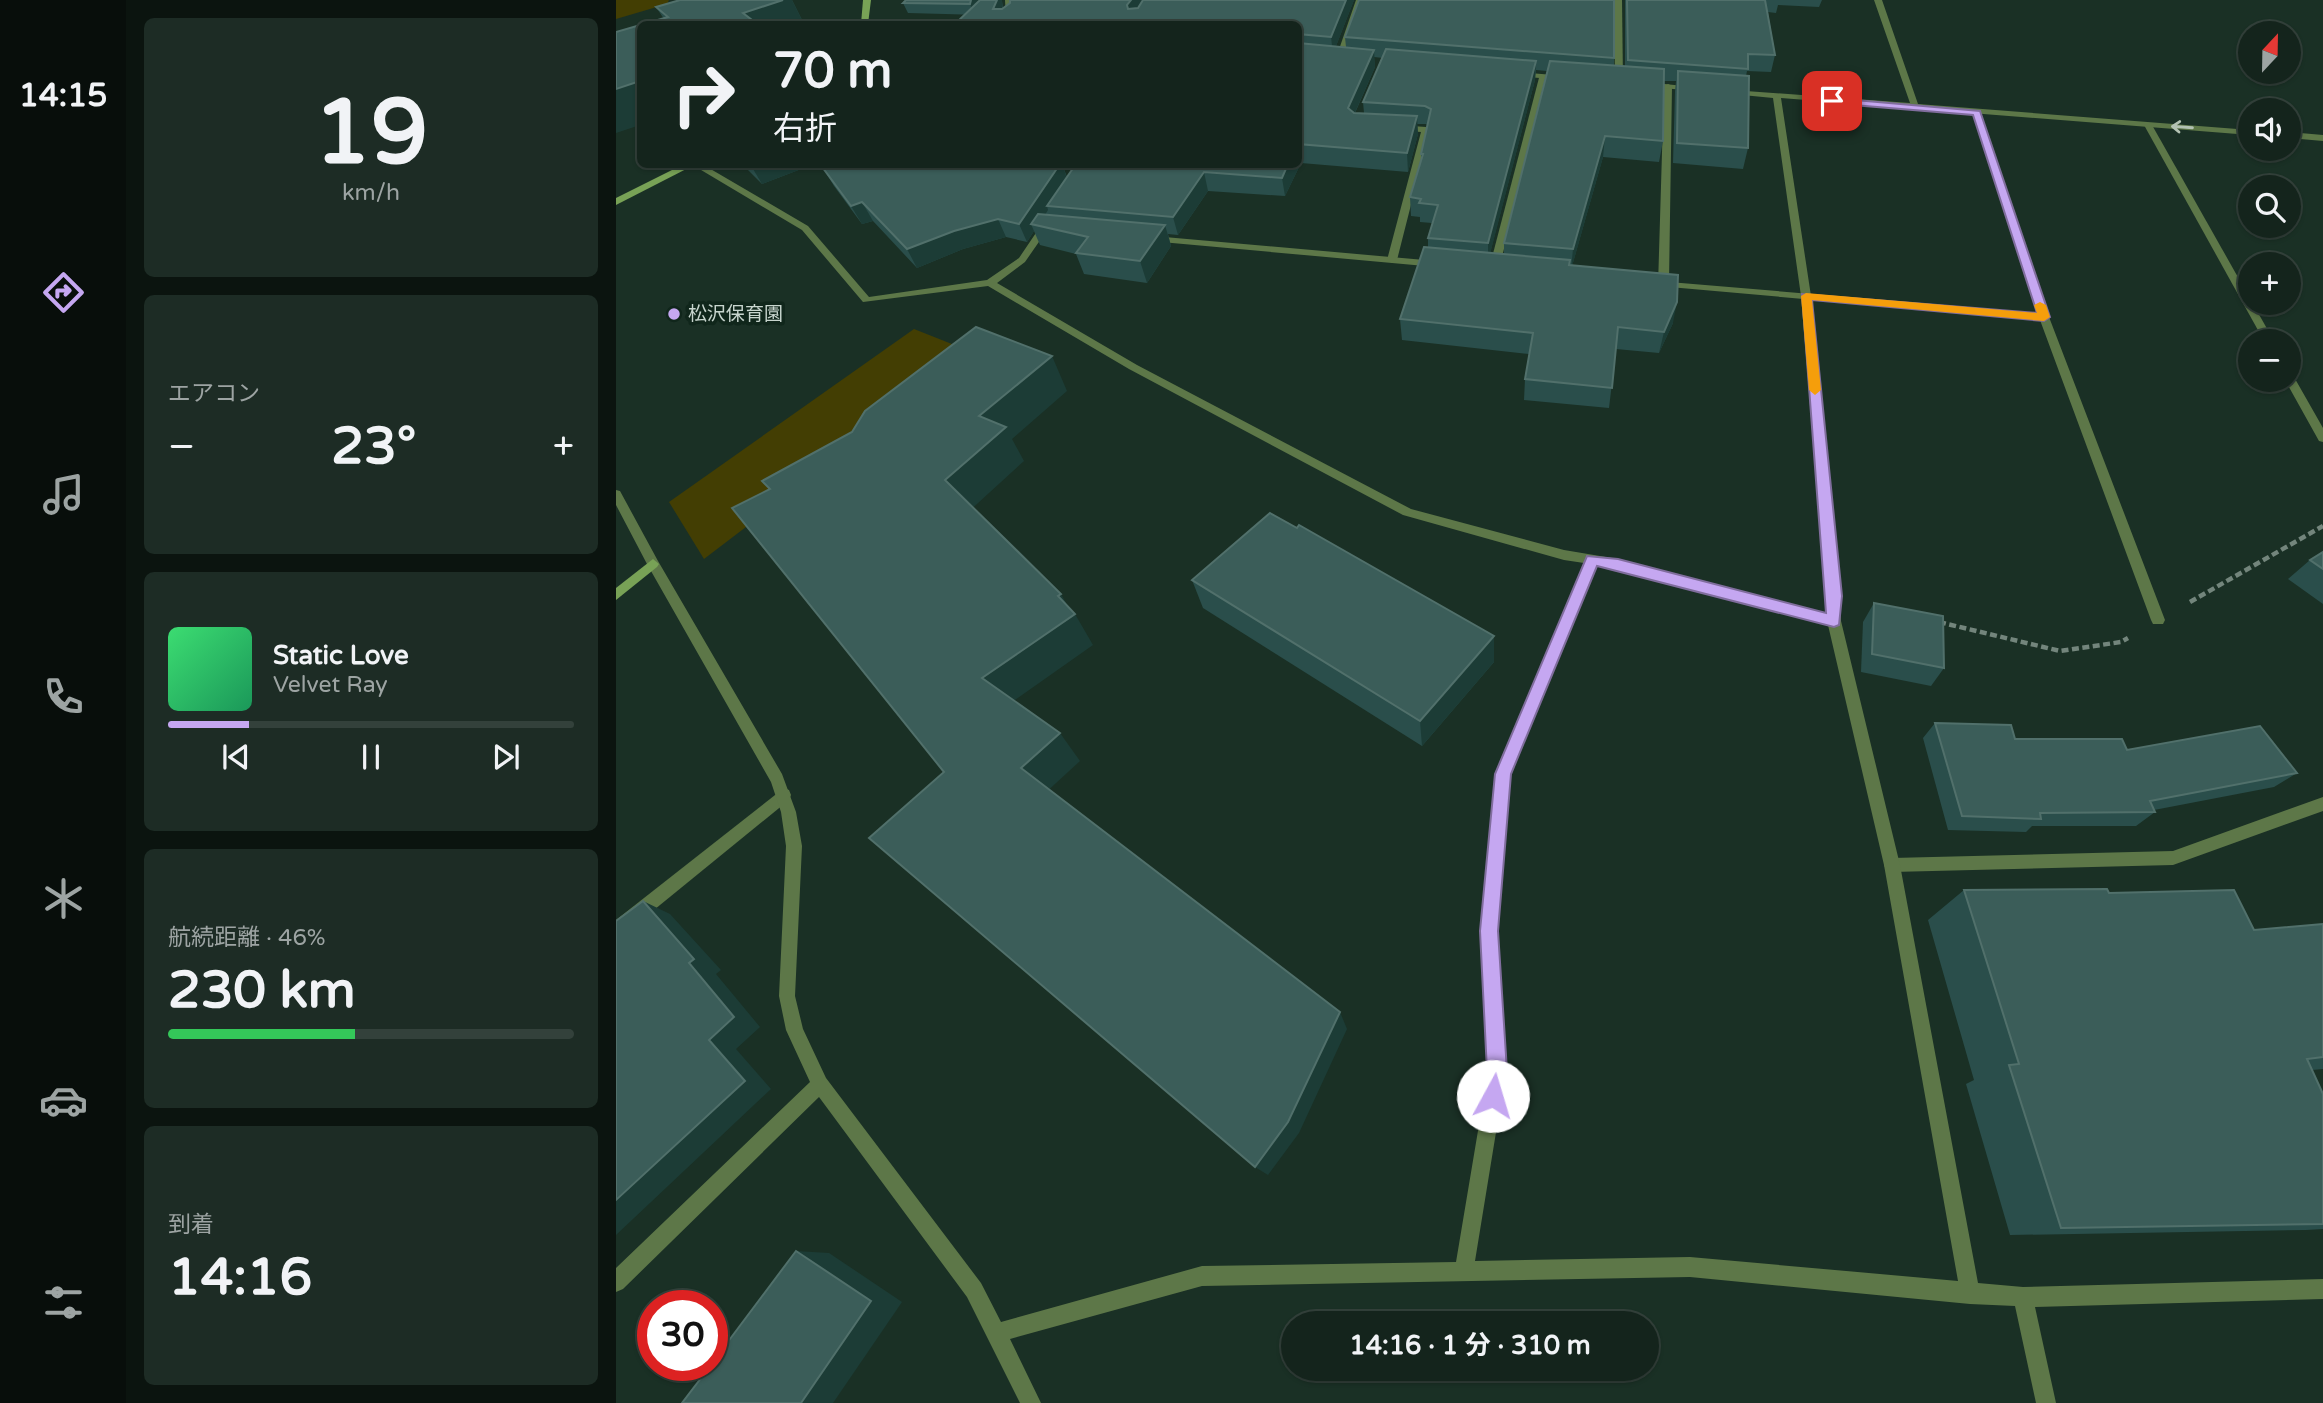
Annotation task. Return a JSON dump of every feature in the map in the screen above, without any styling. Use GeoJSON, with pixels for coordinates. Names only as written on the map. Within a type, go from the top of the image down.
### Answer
{"type":"FeatureCollection","features":[{"type":"Feature","properties":{"kind":"street"},"geometry":{"type":"LineString","coordinates":[[865,21],[867,0]]}},
{"type":"Feature","properties":{"kind":"street"},"geometry":{"type":"LineString","coordinates":[[1006,21],[1010,18],[1009,0]]}},
{"type":"Feature","properties":{"kind":"street"},"geometry":{"type":"LineString","coordinates":[[1338,59],[1360,0]]}},
{"type":"Feature","properties":{"kind":"street"},"geometry":{"type":"LineString","coordinates":[[1618,0],[1619,81]]}},
{"type":"Feature","properties":{"kind":"street"},"geometry":{"type":"LineString","coordinates":[[1878,0],[1915,107]]}},
{"type":"Feature","properties":{"kind":"street"},"geometry":{"type":"LineString","coordinates":[[1325,58],[1349,61]]}},
{"type":"Feature","properties":{"kind":"street"},"geometry":{"type":"LineString","coordinates":[[1503,73],[1581,79]]}},
{"type":"Feature","properties":{"kind":"street"},"geometry":{"type":"LineString","coordinates":[[1494,269],[1543,76]]}},
{"type":"Feature","properties":{"kind":"street"},"geometry":{"type":"LineString","coordinates":[[1607,80],[1709,90]]}},
{"type":"Feature","properties":{"kind":"street"},"geometry":{"type":"LineString","coordinates":[[1664,284],[1668,86]]}},
{"type":"Feature","properties":{"kind":"street"},"geometry":{"type":"LineString","coordinates":[[1722,91],[1977,113],[2238,131]]}},
{"type":"Feature","properties":{"kind":"street"},"geometry":{"type":"LineString","coordinates":[[1777,96],[1806,296],[1834,596],[1834,621],[1892,864],[1970,1294]]}},
{"type":"Feature","properties":{"kind":"street"},"geometry":{"type":"LineString","coordinates":[[1977,113],[2044,317],[2158,620]]}},
{"type":"Feature","properties":{"kind":"street"},"geometry":{"type":"LineString","coordinates":[[2148,125],[2262,329]]}},
{"type":"Feature","properties":{"kind":"street"},"geometry":{"type":"LineString","coordinates":[[1391,128],[1426,130],[1392,260]]}},
{"type":"Feature","properties":{"kind":"street"},"geometry":{"type":"LineString","coordinates":[[2301,136],[2323,138]]}},
{"type":"Feature","properties":{"kind":"street"},"geometry":{"type":"LineString","coordinates":[[616,202],[686,168]]}},
{"type":"Feature","properties":{"kind":"street"},"geometry":{"type":"LineString","coordinates":[[701,168],[805,228],[867,300],[990,282],[1022,260],[1051,218]]}},
{"type":"Feature","properties":{"kind":"street"},"geometry":{"type":"LineString","coordinates":[[1043,229],[1057,230]]}},
{"type":"Feature","properties":{"kind":"street"},"geometry":{"type":"LineString","coordinates":[[1141,238],[1443,264]]}},
{"type":"Feature","properties":{"kind":"street"},"geometry":{"type":"LineString","coordinates":[[1481,268],[1507,270]]}},
{"type":"Feature","properties":{"kind":"street"},"geometry":{"type":"LineString","coordinates":[[990,282],[1133,367],[1407,512],[1564,555],[1618,564],[1834,621]]}},
{"type":"Feature","properties":{"kind":"street"},"geometry":{"type":"LineString","coordinates":[[1651,283],[2044,317]]}},
{"type":"Feature","properties":{"kind":"street"},"geometry":{"type":"LineString","coordinates":[[2297,392],[2323,438]]}},
{"type":"Feature","properties":{"kind":"street"},"geometry":{"type":"LineString","coordinates":[[616,494],[653,564],[771,767],[784,795],[792,822],[794,846],[787,996],[795,1030],[820,1084],[974,1290],[1031,1403]]}},
{"type":"Feature","properties":{"kind":"street"},"geometry":{"type":"LineString","coordinates":[[1464,1270],[1497,1071],[1489,931],[1503,774],[1592,560]]}},
{"type":"Feature","properties":{"kind":"street"},"geometry":{"type":"LineString","coordinates":[[616,595],[653,564]]}},
{"type":"Feature","properties":{"kind":"street"},"geometry":{"type":"LineString","coordinates":[[616,930],[784,795]]}},
{"type":"Feature","properties":{"kind":"street"},"geometry":{"type":"LineString","coordinates":[[1892,864],[2174,858],[2323,804]]}},
{"type":"Feature","properties":{"kind":"street"},"geometry":{"type":"LineString","coordinates":[[616,1282],[820,1084]]}},
{"type":"Feature","properties":{"kind":"street"},"geometry":{"type":"LineString","coordinates":[[996,1334],[1202,1276],[1690,1267],[2023,1297],[2323,1289]]}},
{"type":"Feature","properties":{"kind":"street"},"geometry":{"type":"LineString","coordinates":[[2023,1297],[2046,1403]]}},
{"type":"Feature","properties":{"kind":"path"},"geometry":{"type":"LineString","coordinates":[[1927,619],[2060,651],[2121,642],[2323,526]]}},
{"type":"Feature","properties":{"kind":"shaded area"},"geometry":{"type":"Polygon","coordinates":[[[616,0],[669,0],[667,4],[616,19],[616,0]]]}},
{"type":"Feature","properties":{"kind":"shaded area"},"geometry":{"type":"Polygon","coordinates":[[[914,329],[962,348],[954,368],[704,559],[669,502],[914,329]]]}},
{"type":"Feature","properties":{"kind":"building"},"geometry":{"type":"Polygon","coordinates":[[[680,0],[783,0],[743,13],[753,21],[654,21],[668,17],[656,7],[680,0]]]}},
{"type":"Feature","properties":{"kind":"building"},"geometry":{"type":"Polygon","coordinates":[[[906,0],[971,0],[970,4],[903,3],[906,0]]]}},
{"type":"Feature","properties":{"kind":"building"},"geometry":{"type":"Polygon","coordinates":[[[980,0],[997,0],[993,9],[1002,9],[1010,0],[1131,0],[1127,5],[1128,9],[1138,8],[1143,0],[1346,0],[1331,37],[1302,34],[1302,21],[958,21],[980,0]]]}},
{"type":"Feature","properties":{"kind":"building"},"geometry":{"type":"Polygon","coordinates":[[[1359,0],[1614,0],[1614,58],[1345,37],[1359,0]]]}},
{"type":"Feature","properties":{"kind":"building"},"geometry":{"type":"Polygon","coordinates":[[[1627,0],[1765,0],[1775,55],[1748,54],[1748,69],[1628,60],[1627,0]]]}},
{"type":"Feature","properties":{"kind":"building"},"geometry":{"type":"Polygon","coordinates":[[[637,26],[637,82],[616,89],[616,32],[637,26]]]}},
{"type":"Feature","properties":{"kind":"building"},"geometry":{"type":"Polygon","coordinates":[[[1302,43],[1374,50],[1348,108],[1354,113],[1417,116],[1407,153],[1302,144],[1302,43]]]}},
{"type":"Feature","properties":{"kind":"building"},"geometry":{"type":"Polygon","coordinates":[[[1386,49],[1536,61],[1488,243],[1428,238],[1438,205],[1419,203],[1421,199],[1410,197],[1423,154],[1431,109],[1425,106],[1363,102],[1386,49]]]}},
{"type":"Feature","properties":{"kind":"building"},"geometry":{"type":"Polygon","coordinates":[[[1550,61],[1664,69],[1663,141],[1605,136],[1573,249],[1504,243],[1550,61]]]}},
{"type":"Feature","properties":{"kind":"building"},"geometry":{"type":"Polygon","coordinates":[[[1678,71],[1749,76],[1748,148],[1677,143],[1678,71]]]}},
{"type":"Feature","properties":{"kind":"building"},"geometry":{"type":"Polygon","coordinates":[[[823,168],[1057,168],[1019,224],[998,219],[954,231],[907,249],[862,202],[851,206],[823,168]]]}},
{"type":"Feature","properties":{"kind":"building"},"geometry":{"type":"Polygon","coordinates":[[[1073,168],[1286,168],[1282,178],[1204,172],[1173,217],[1047,206],[1073,168]]]}},
{"type":"Feature","properties":{"kind":"building"},"geometry":{"type":"Polygon","coordinates":[[[1038,214],[1165,225],[1140,261],[1076,253],[1088,237],[1031,224],[1038,214]]]}},
{"type":"Feature","properties":{"kind":"building"},"geometry":{"type":"Polygon","coordinates":[[[1424,247],[1570,260],[1569,265],[1678,275],[1677,302],[1664,332],[1618,327],[1612,388],[1525,379],[1533,333],[1400,319],[1424,247]]]}},
{"type":"Feature","properties":{"kind":"building"},"geometry":{"type":"Polygon","coordinates":[[[976,327],[1052,356],[979,416],[1006,427],[945,480],[1061,594],[1058,596],[1075,614],[982,678],[1060,733],[1021,768],[1340,1012],[1288,1122],[1255,1167],[869,838],[944,772],[732,508],[770,489],[762,481],[852,432],[865,411],[976,327]]]}},
{"type":"Feature","properties":{"kind":"building"},"geometry":{"type":"Polygon","coordinates":[[[1270,513],[1297,528],[1299,525],[1494,636],[1420,721],[1192,580],[1270,513]]]}},
{"type":"Feature","properties":{"kind":"building"},"geometry":{"type":"Polygon","coordinates":[[[2323,552],[2323,569],[2310,560],[2323,552]]]}},
{"type":"Feature","properties":{"kind":"building"},"geometry":{"type":"Polygon","coordinates":[[[1874,603],[1943,616],[1944,668],[1872,654],[1874,603]]]}},
{"type":"Feature","properties":{"kind":"building"},"geometry":{"type":"Polygon","coordinates":[[[1935,723],[2011,725],[2015,739],[2122,739],[2127,750],[2260,726],[2297,773],[2150,801],[2155,812],[2040,813],[2041,819],[1962,816],[1935,723]]]}},
{"type":"Feature","properties":{"kind":"building"},"geometry":{"type":"Polygon","coordinates":[[[2107,889],[2109,893],[2234,890],[2254,930],[2323,924],[2323,1057],[2307,1059],[2323,1094],[2323,1224],[2061,1228],[2009,1065],[2019,1064],[1964,890],[2107,889]]]}},
{"type":"Feature","properties":{"kind":"building"},"geometry":{"type":"Polygon","coordinates":[[[643,901],[694,959],[689,963],[734,1017],[709,1040],[745,1081],[616,1200],[616,921],[643,901]]]}},
{"type":"Feature","properties":{"kind":"building"},"geometry":{"type":"Polygon","coordinates":[[[796,1251],[871,1301],[801,1403],[682,1403],[699,1381],[728,1381],[728,1342],[796,1251]]]}},
{"type":"Feature","properties":{"kind":"slow traffic"},"geometry":{"type":"LineString","coordinates":[[1815,390],[1806,296],[2044,317],[2040,305]]}},
{"type":"Feature","properties":{"kind":"place","name":"松沢保育園"},"geometry":{"type":"Point","coordinates":[674,314]}},
{"type":"Feature","properties":{"kind":"route"},"geometry":{"type":"LineString","coordinates":[[1493,1096],[1497,1071],[1489,931],[1503,774],[1592,560],[1618,564],[1834,621],[1834,596],[1806,296],[2044,317],[1977,113],[1832,101]]}}]}
